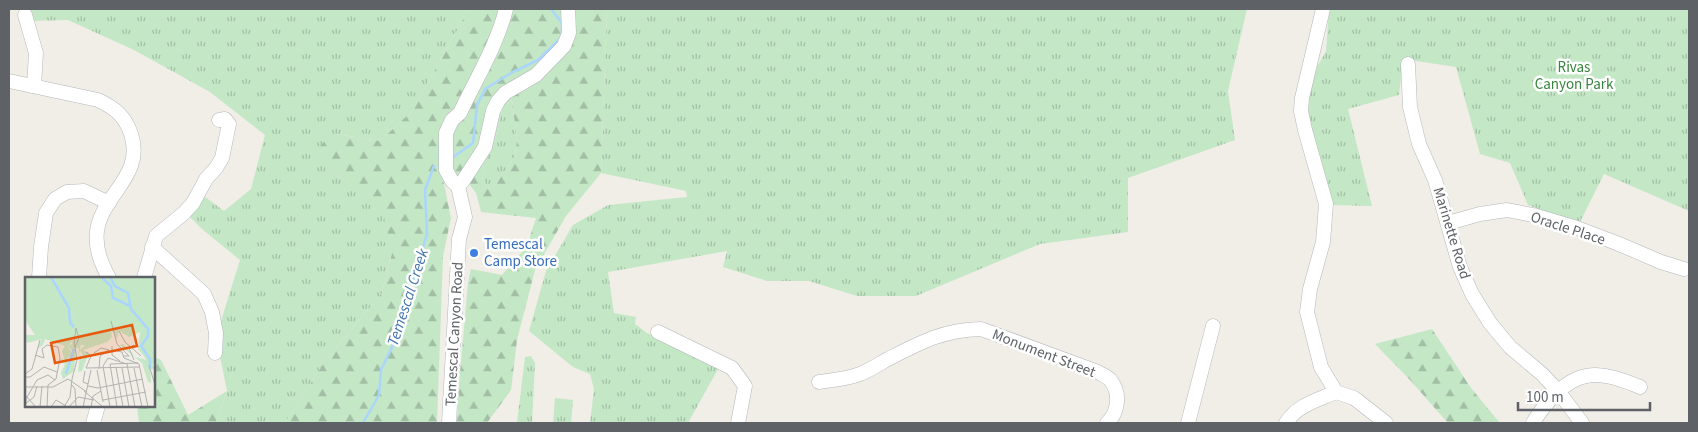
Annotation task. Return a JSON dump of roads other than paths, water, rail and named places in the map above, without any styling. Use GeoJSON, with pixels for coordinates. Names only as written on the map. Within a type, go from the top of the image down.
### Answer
{"type":"FeatureCollection","features":[{"type":"Feature","properties":{"kind":"street","name":"Temescal Canyon Road"},"geometry":{"type":"LineString","coordinates":[[449,423],[459,239],[465,217],[458,186],[452,181],[446,170],[446,133],[452,120],[460,112],[476,77],[490,53],[506,9]]}},
{"type":"Feature","properties":{"kind":"street"},"geometry":{"type":"LineString","coordinates":[[458,186],[464,181],[485,147],[498,101],[505,92],[536,75],[564,46],[569,33],[568,9]]}},
{"type":"Feature","properties":{"kind":"street"},"geometry":{"type":"LineString","coordinates":[[1323,9],[1302,98],[1301,111],[1326,204],[1323,242],[1310,289],[1307,312],[1321,367],[1336,392],[1354,398],[1386,423]]}},
{"type":"Feature","properties":{"kind":"street"},"geometry":{"type":"LineString","coordinates":[[25,15],[36,53],[34,86]]}},
{"type":"Feature","properties":{"kind":"street","name":"Marinette Road"},"geometry":{"type":"LineString","coordinates":[[1408,64],[1410,107],[1419,144],[1436,180],[1460,267],[1472,294],[1490,323],[1510,347],[1542,374],[1558,391],[1582,423]]}},
{"type":"Feature","properties":{"kind":"street"},"geometry":{"type":"LineString","coordinates":[[9,81],[98,100],[109,105],[122,115],[129,127],[134,143],[134,159],[129,173],[109,203],[97,230],[96,249],[109,277]]}},
{"type":"Feature","properties":{"kind":"street"},"geometry":{"type":"LineString","coordinates":[[144,277],[156,236],[184,214],[222,158],[229,124],[224,119],[219,120]]}},
{"type":"Feature","properties":{"kind":"street"},"geometry":{"type":"LineString","coordinates":[[39,277],[46,213],[56,200],[67,192],[84,191],[109,203]]}},
{"type":"Feature","properties":{"kind":"street","name":"Oracle Place"},"geometry":{"type":"LineString","coordinates":[[1448,223],[1480,214],[1507,210],[1577,228],[1661,262],[1684,269]]}},
{"type":"Feature","properties":{"kind":"street"},"geometry":{"type":"LineString","coordinates":[[152,246],[204,294],[212,312],[216,333],[215,353]]}},
{"type":"Feature","properties":{"kind":"street"},"geometry":{"type":"LineString","coordinates":[[1188,423],[1213,326]]}},
{"type":"Feature","properties":{"kind":"street","name":"Monument Street"},"geometry":{"type":"LineString","coordinates":[[819,382],[843,379],[862,373],[940,334],[981,329],[1098,372],[1111,380],[1117,395],[1116,410],[1107,423]]}},
{"type":"Feature","properties":{"kind":"street"},"geometry":{"type":"LineString","coordinates":[[658,332],[732,368],[745,386],[738,423]]}},
{"type":"Feature","properties":{"kind":"street"},"geometry":{"type":"LineString","coordinates":[[1533,423],[1558,391],[1581,376],[1596,374],[1619,378],[1640,387]]}},
{"type":"Feature","properties":{"kind":"street"},"geometry":{"type":"LineString","coordinates":[[1286,423],[1300,407],[1336,392]]}},
{"type":"Feature","properties":{"kind":"street"},"geometry":{"type":"LineString","coordinates":[[93,423],[98,407]]}},
{"type":"Feature","properties":{"kind":"waterway","name":"Temescal Creek"},"geometry":{"type":"LineString","coordinates":[[453,157],[473,143],[477,105],[485,89],[511,73],[538,60],[562,37],[562,23],[551,9]]}},
{"type":"Feature","properties":{"kind":"waterway","name":"Temescal Creek"},"geometry":{"type":"LineString","coordinates":[[363,423],[379,395],[381,370],[394,343],[427,234],[425,190],[434,166]]}},
{"type":"Feature","properties":{"kind":"place","name":"Temescal Camp Store"},"geometry":{"type":"Point","coordinates":[474,253]}},
{"type":"Feature","properties":{"kind":"park label","name":"Rivas Canyon Park"},"geometry":{"type":"Point","coordinates":[1574,76]}}]}
